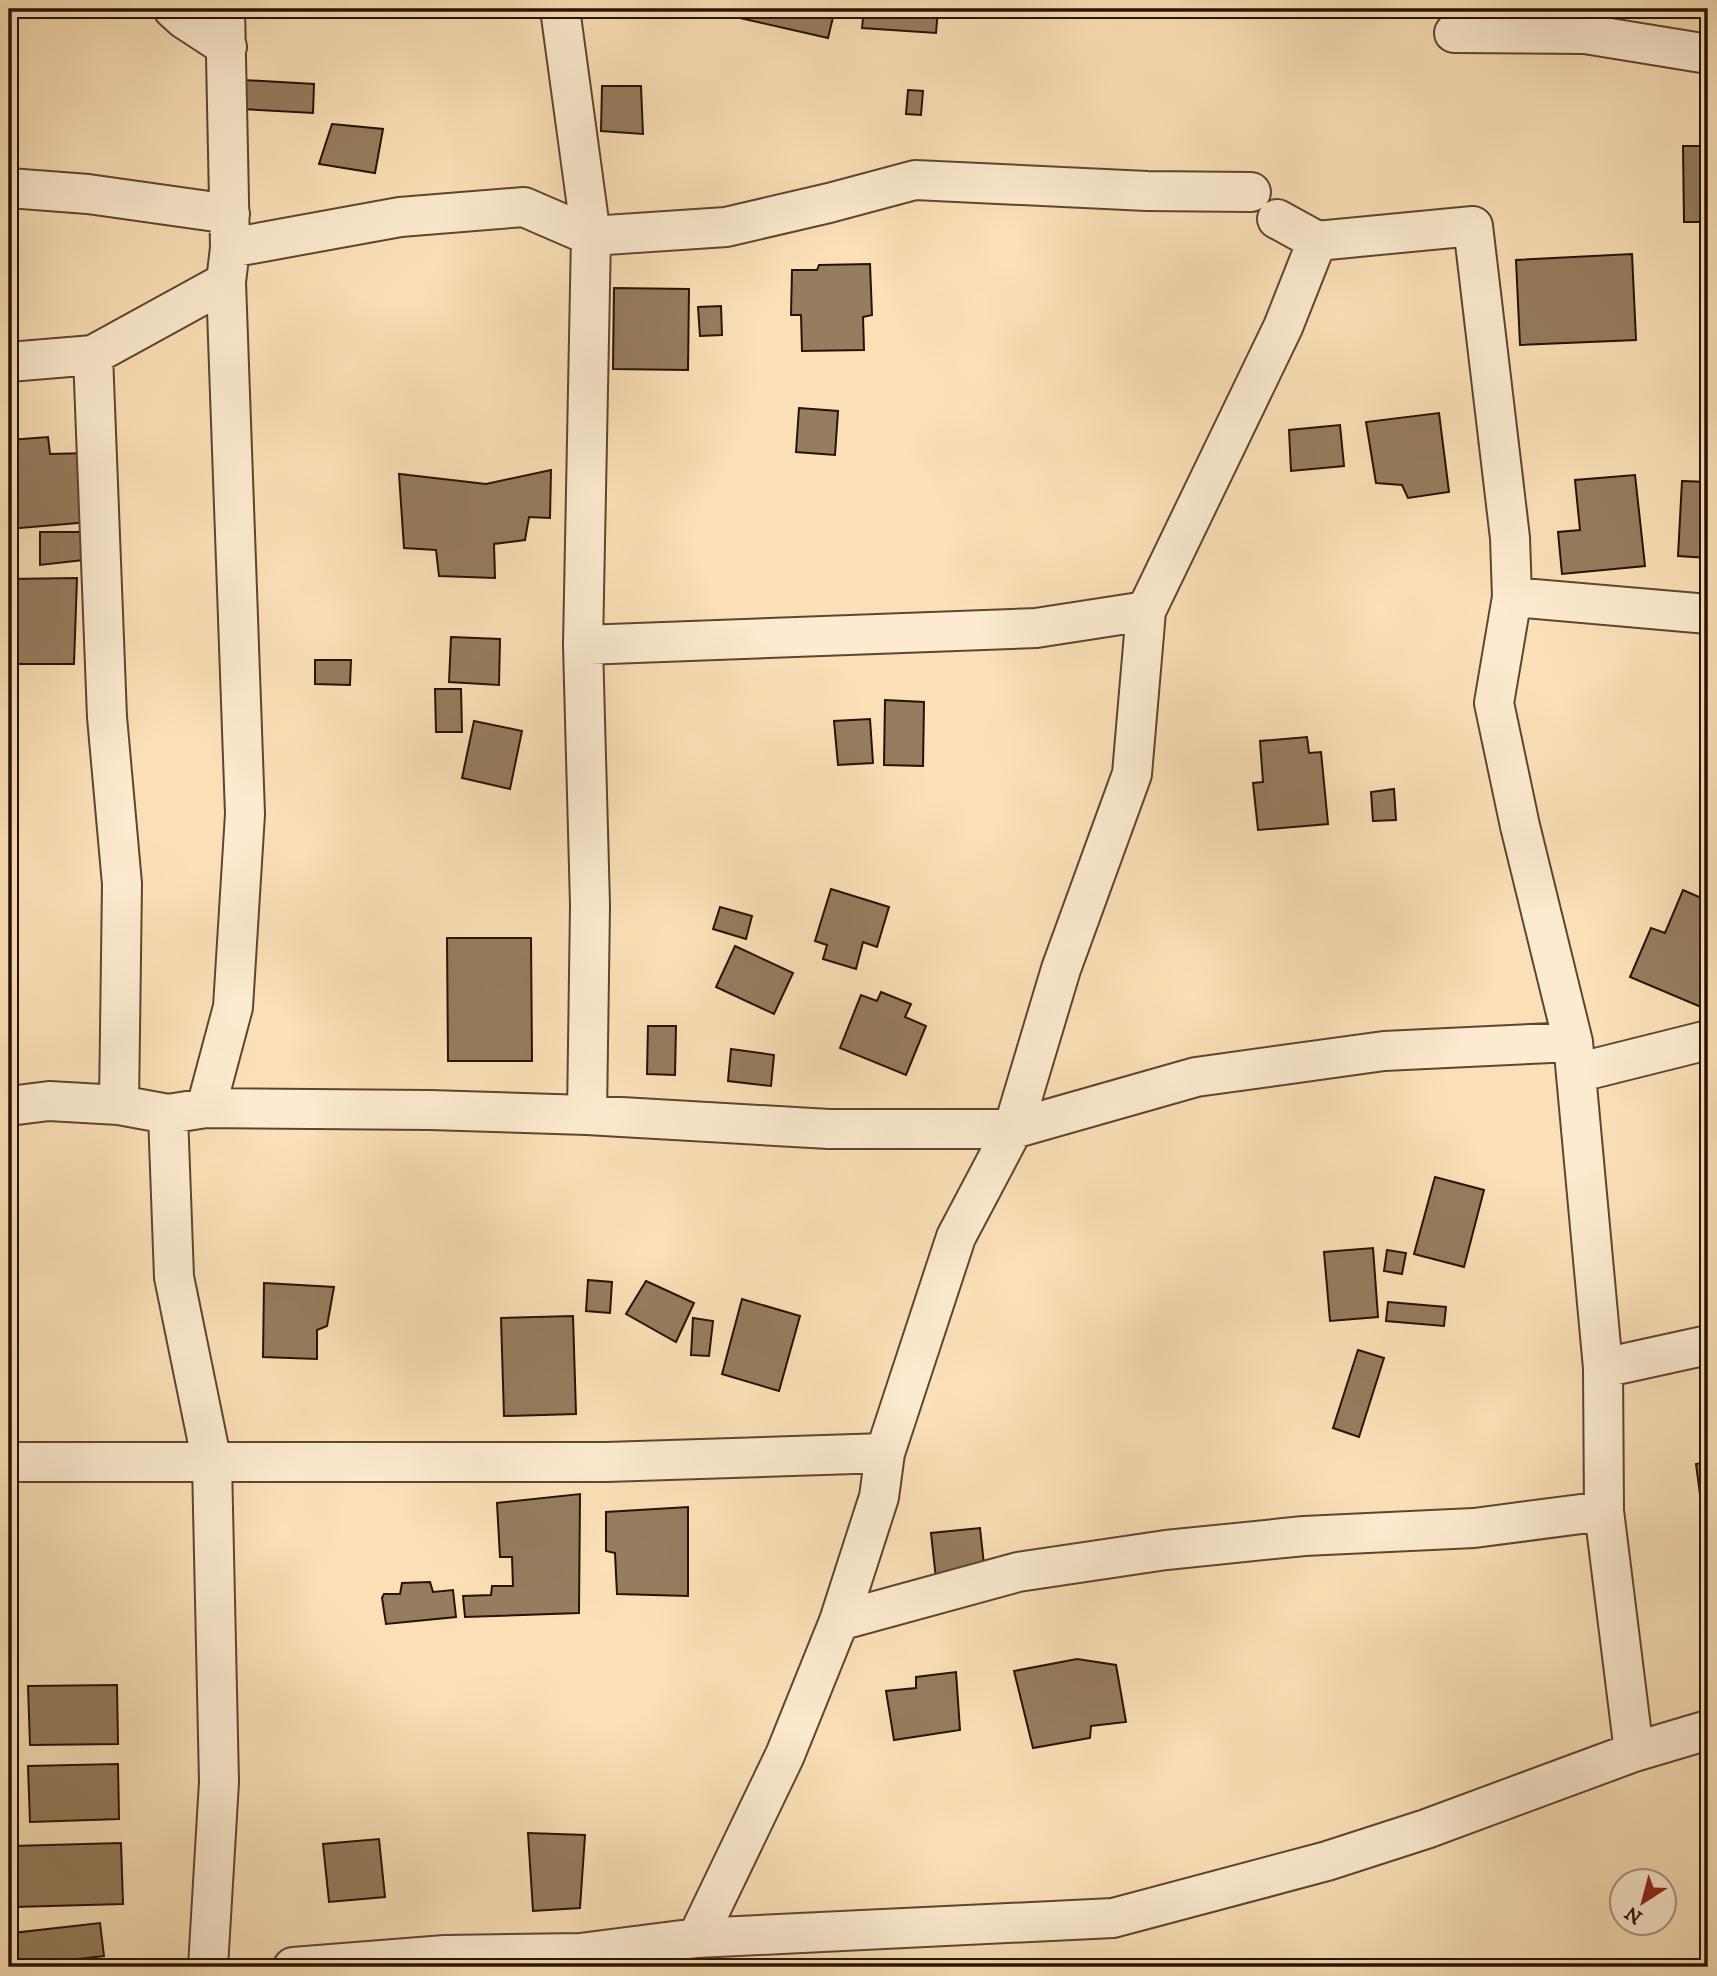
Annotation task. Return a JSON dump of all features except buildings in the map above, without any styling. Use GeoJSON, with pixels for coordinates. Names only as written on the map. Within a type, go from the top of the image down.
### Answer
{"type":"FeatureCollection","features":[{"type":"Feature","properties":{"kind":"street"},"geometry":{"type":"LineString","coordinates":[[173,9],[227,47]]}},
{"type":"Feature","properties":{"kind":"street"},"geometry":{"type":"LineString","coordinates":[[206,1108],[233,1007],[245,814],[225,9]]}},
{"type":"Feature","properties":{"kind":"street"},"geometry":{"type":"LineString","coordinates":[[560,9],[591,236],[583,645],[590,905],[587,1115]]}},
{"type":"Feature","properties":{"kind":"street"},"geometry":{"type":"LineString","coordinates":[[1454,33],[1585,34],[1708,54]]}},
{"type":"Feature","properties":{"kind":"street"},"geometry":{"type":"LineString","coordinates":[[9,362],[93,355],[229,248],[400,217],[524,207],[591,236],[726,227],[829,204],[915,180],[1147,191],[1264,206],[1317,241],[1473,226],[1510,538],[1512,597],[1494,703],[1575,1057],[1603,1368],[1604,1511],[1634,1752]]}},
{"type":"Feature","properties":{"kind":"street"},"geometry":{"type":"LineString","coordinates":[[9,188],[88,194],[229,248]]}},
{"type":"Feature","properties":{"kind":"street"},"geometry":{"type":"LineString","coordinates":[[697,1938],[785,1755],[839,1620],[878,1497],[885,1453],[956,1237],[1013,1129],[1061,969],[1132,774],[1146,611],[1283,327],[1317,241]]}},
{"type":"Feature","properties":{"kind":"street"},"geometry":{"type":"LineString","coordinates":[[93,355],[107,717],[122,884],[119,1105]]}},
{"type":"Feature","properties":{"kind":"street"},"geometry":{"type":"LineString","coordinates":[[1512,597],[1708,614]]}},
{"type":"Feature","properties":{"kind":"street"},"geometry":{"type":"LineString","coordinates":[[583,645],[1036,628],[1146,611]]}},
{"type":"Feature","properties":{"kind":"street"},"geometry":{"type":"LineString","coordinates":[[9,1106],[49,1101],[119,1105],[167,1114],[206,1108],[430,1110],[587,1115],[830,1129],[1013,1129],[1196,1077],[1384,1051],[1575,1057],[1708,1040]]}},
{"type":"Feature","properties":{"kind":"street"},"geometry":{"type":"LineString","coordinates":[[167,1114],[174,1277],[212,1463],[219,1782],[208,1967]]}},
{"type":"Feature","properties":{"kind":"street"},"geometry":{"type":"LineString","coordinates":[[1603,1368],[1708,1345]]}},
{"type":"Feature","properties":{"kind":"street"},"geometry":{"type":"LineString","coordinates":[[9,1462],[606,1462],[885,1453]]}},
{"type":"Feature","properties":{"kind":"street"},"geometry":{"type":"LineString","coordinates":[[839,1620],[1018,1572],[1166,1550],[1304,1536],[1474,1528],[1604,1511]]}},
{"type":"Feature","properties":{"kind":"street"},"geometry":{"type":"LineString","coordinates":[[293,1967],[445,1955],[582,1960],[697,1938],[1113,1918],[1223,1890],[1377,1845],[1634,1752],[1708,1730]]}}]}
